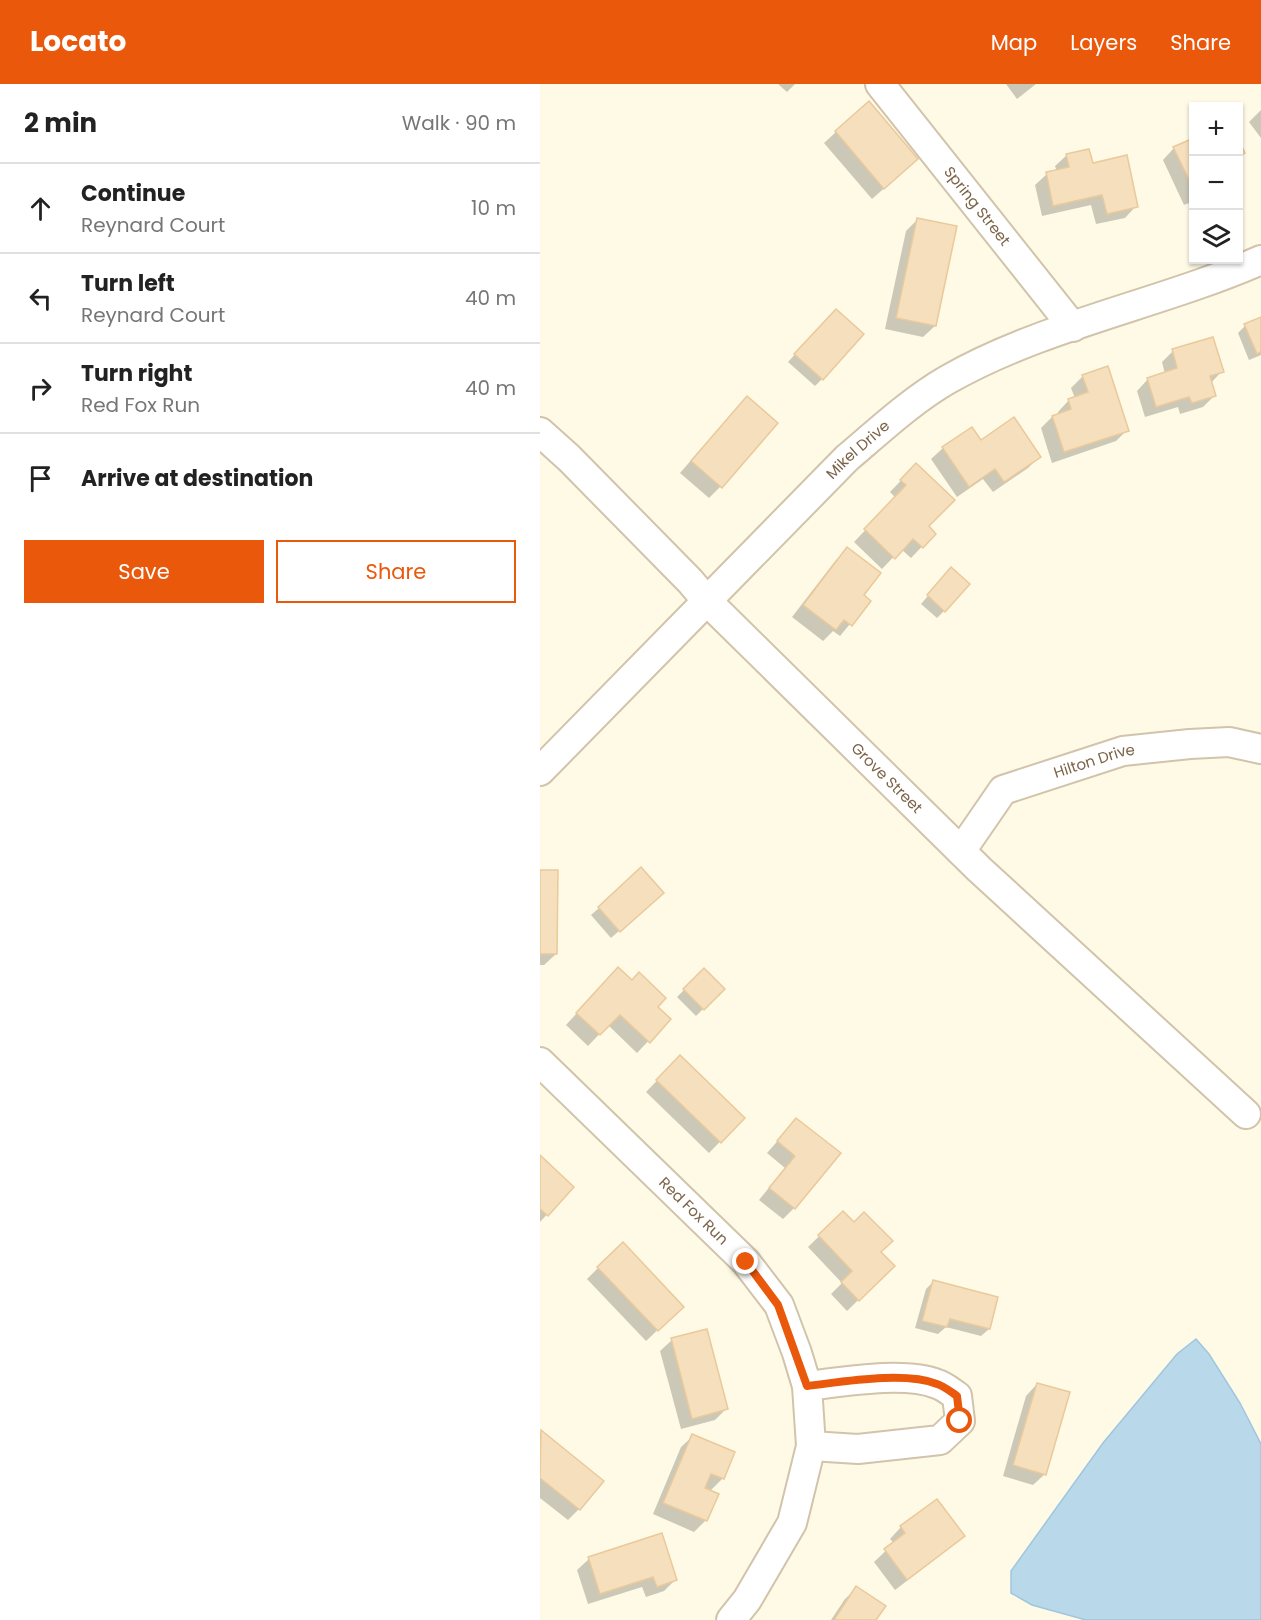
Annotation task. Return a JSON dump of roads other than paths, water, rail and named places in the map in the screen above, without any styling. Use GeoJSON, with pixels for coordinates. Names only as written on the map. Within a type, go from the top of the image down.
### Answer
{"type":"FeatureCollection","features":[{"type":"Feature","properties":{"kind":"street","name":"Spring Street"},"geometry":{"type":"LineString","coordinates":[[880,84],[1073,327]]}},
{"type":"Feature","properties":{"kind":"street","name":"Mikel Drive"},"geometry":{"type":"LineString","coordinates":[[540,771],[847,458],[895,417],[946,380],[1007,351],[1261,260]]}},
{"type":"Feature","properties":{"kind":"street","name":"Grove Street"},"geometry":{"type":"LineString","coordinates":[[540,432],[594,483],[707,601],[961,850],[1246,1114]]}},
{"type":"Feature","properties":{"kind":"street","name":"Hilton Drive"},"geometry":{"type":"LineString","coordinates":[[961,850],[1003,790],[1124,751],[1229,742],[1261,749]]}},
{"type":"Feature","properties":{"kind":"street","name":"Red Fox Run"},"geometry":{"type":"LineString","coordinates":[[540,1062],[746,1262],[778,1305],[807,1386],[812,1446],[792,1524],[747,1600],[731,1620]]}},
{"type":"Feature","properties":{"kind":"street"},"geometry":{"type":"LineString","coordinates":[[807,1386],[910,1378],[938,1384],[957,1396],[960,1421],[940,1440],[858,1449],[812,1446]]}},
{"type":"Feature","properties":{"kind":"water"},"geometry":{"type":"Polygon","coordinates":[[[1196,1339],[1209,1354],[1240,1403],[1261,1444],[1261,1620],[1086,1620],[1032,1605],[1011,1593],[1011,1571],[1103,1443],[1177,1354],[1196,1339]]]}}]}
